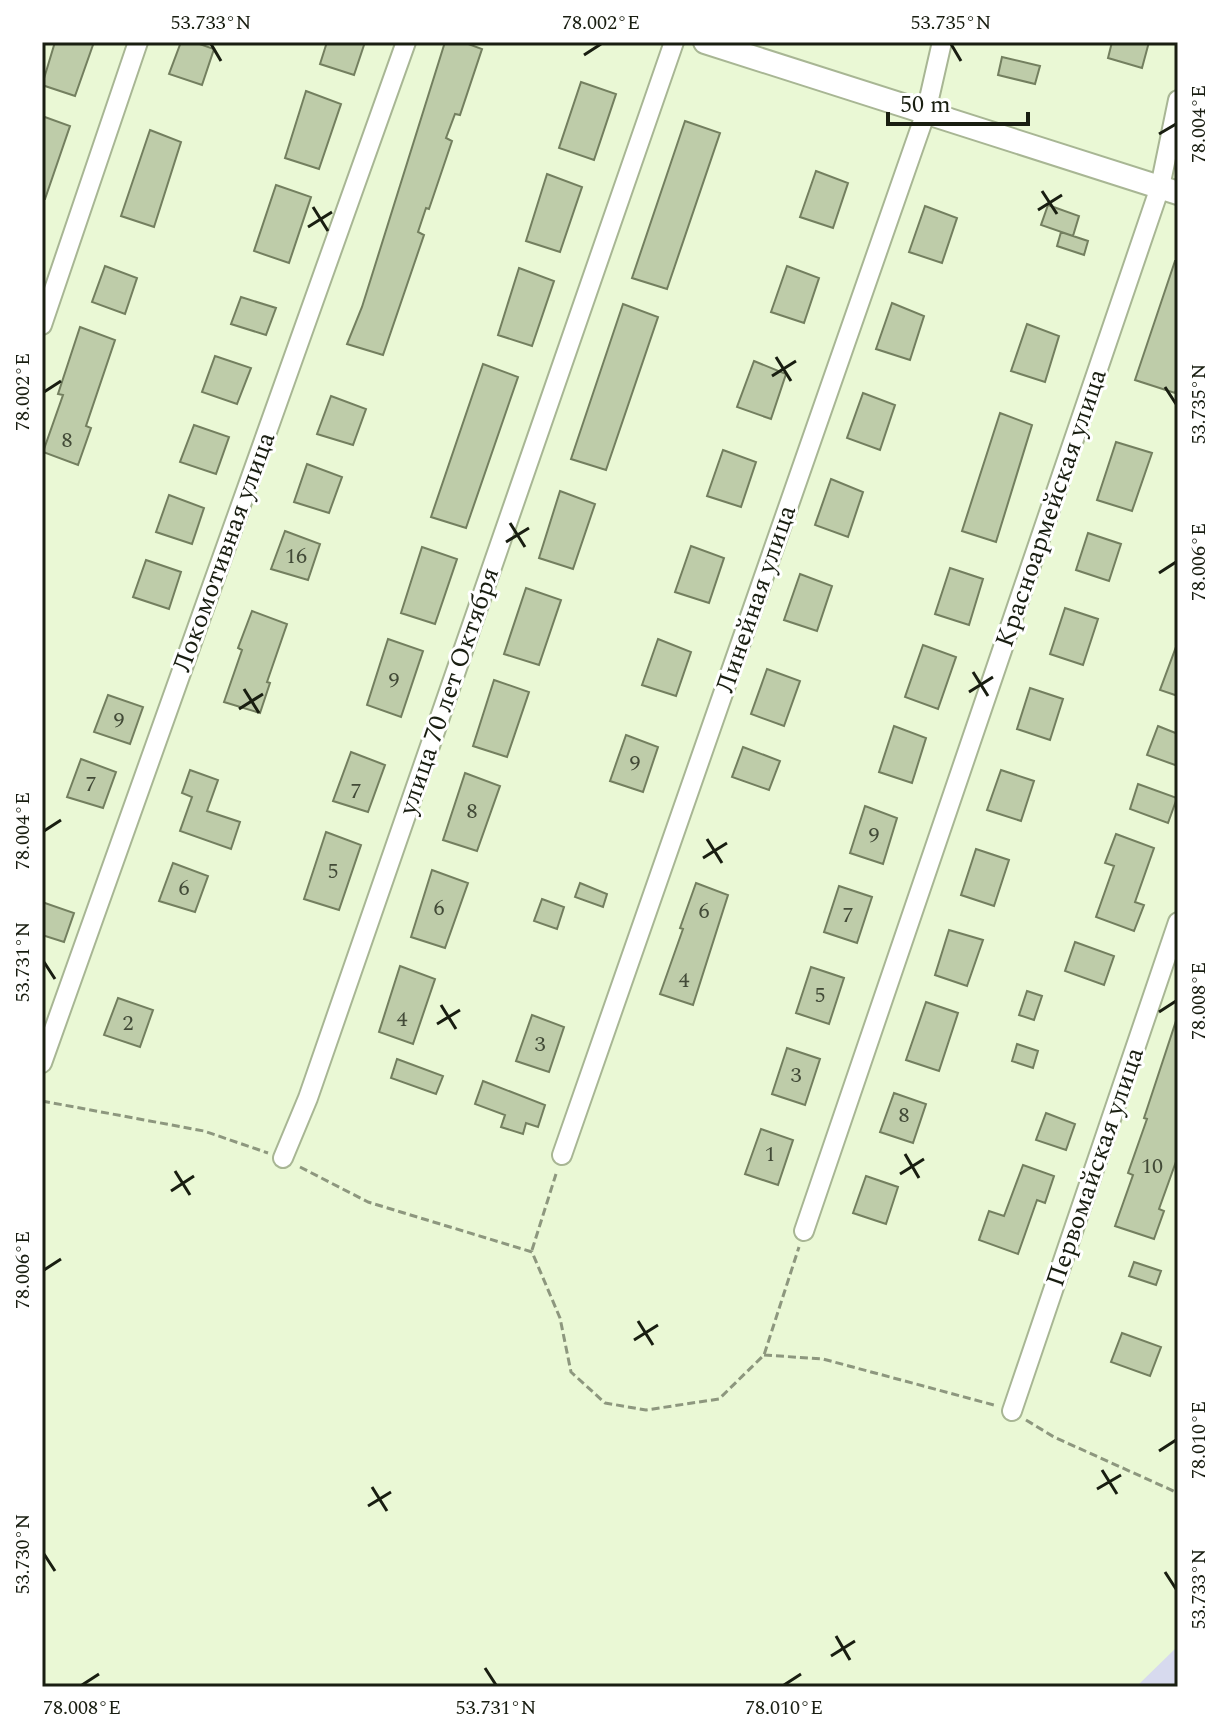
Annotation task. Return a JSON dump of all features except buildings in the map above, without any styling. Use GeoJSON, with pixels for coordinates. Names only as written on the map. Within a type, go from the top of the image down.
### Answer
{"type":"FeatureCollection","features":[{"type":"Feature","properties":{"kind":"street"},"geometry":{"type":"LineString","coordinates":[[42,325],[138,42]]}},
{"type":"Feature","properties":{"kind":"street","name":"Локомотивная улица"},"geometry":{"type":"LineString","coordinates":[[42,1063],[406,42]]}},
{"type":"Feature","properties":{"kind":"street","name":"улица 70 лет Октября"},"geometry":{"type":"LineString","coordinates":[[283,1158],[308,1098],[674,42]]}},
{"type":"Feature","properties":{"kind":"street"},"geometry":{"type":"LineString","coordinates":[[705,42],[1169,190]]}},
{"type":"Feature","properties":{"kind":"street","name":"Линейная улица"},"geometry":{"type":"LineString","coordinates":[[562,1155],[926,112],[942,42]]}},
{"type":"Feature","properties":{"kind":"street","name":"Красноармейская улица"},"geometry":{"type":"LineString","coordinates":[[804,1231],[1169,190],[1178,100]]}},
{"type":"Feature","properties":{"kind":"street","name":"Первомайская улица"},"geometry":{"type":"LineString","coordinates":[[1012,1411],[1178,922]]}},
{"type":"Feature","properties":{"kind":"path"},"geometry":{"type":"LineString","coordinates":[[42,1101],[204,1131],[283,1158],[368,1202],[532,1252]]}},
{"type":"Feature","properties":{"kind":"path"},"geometry":{"type":"LineString","coordinates":[[562,1155],[532,1252],[560,1318],[571,1372],[605,1403],[646,1410],[719,1399],[764,1355],[804,1231]]}},
{"type":"Feature","properties":{"kind":"path"},"geometry":{"type":"LineString","coordinates":[[764,1355],[823,1359],[977,1399],[1012,1411],[1054,1437],[1178,1493]]}},
{"type":"Feature","properties":{"kind":"shaded area"},"geometry":{"type":"Polygon","coordinates":[[[1178,1646],[1178,1687],[1136,1687],[1178,1646]]]}}]}
